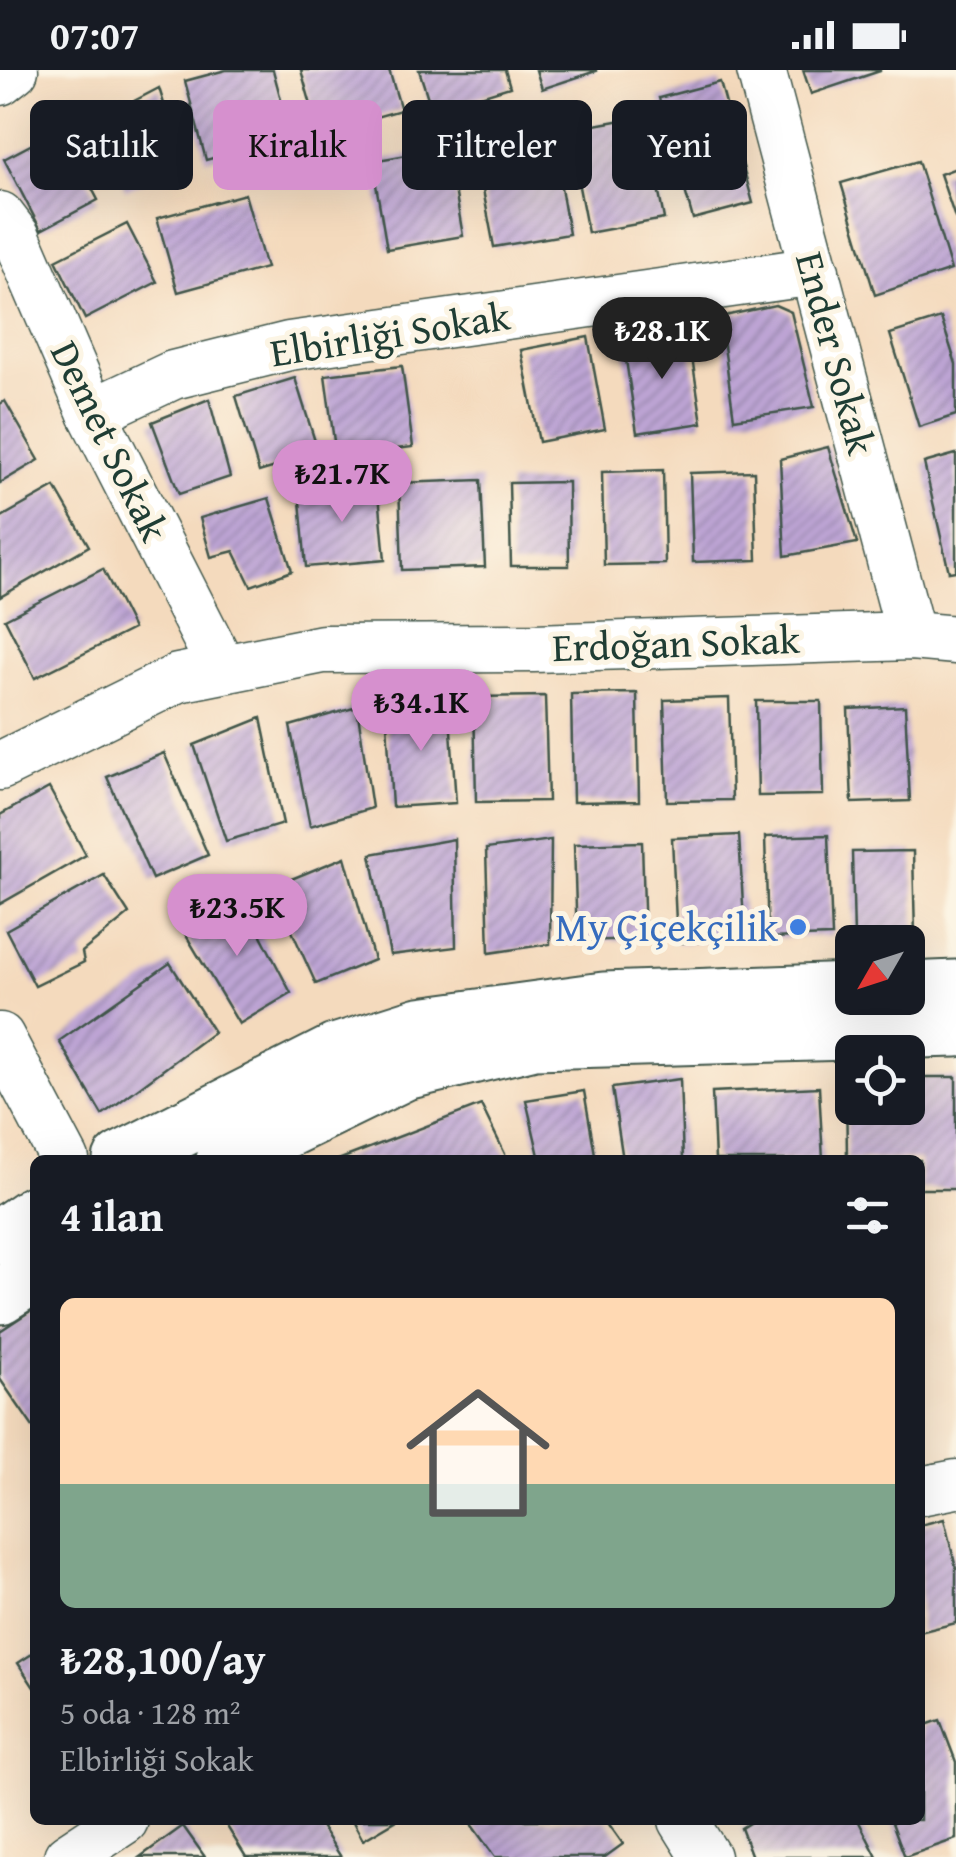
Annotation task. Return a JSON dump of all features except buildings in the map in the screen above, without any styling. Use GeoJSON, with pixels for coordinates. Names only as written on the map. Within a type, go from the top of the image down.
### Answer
{"type":"FeatureCollection","features":[{"type":"Feature","properties":{"kind":"main road"},"geometry":{"type":"LineString","coordinates":[[925,989],[956,988]]}},
{"type":"Feature","properties":{"kind":"main road"},"geometry":{"type":"LineString","coordinates":[[131,1155],[335,1052],[420,1026],[604,1000],[835,993]]}},
{"type":"Feature","properties":{"kind":"main road"},"geometry":{"type":"LineString","coordinates":[[248,1154],[405,1072],[534,1041],[956,1029]]}},
{"type":"Feature","properties":{"kind":"main road"},"geometry":{"type":"LineString","coordinates":[[0,1237],[30,1216]]}},
{"type":"Feature","properties":{"kind":"main road"},"geometry":{"type":"LineString","coordinates":[[0,1296],[30,1277]]}},
{"type":"Feature","properties":{"kind":"street"},"geometry":{"type":"LineString","coordinates":[[0,80],[14,70]]}},
{"type":"Feature","properties":{"kind":"street","name":"Ender Sokak"},"geometry":{"type":"LineString","coordinates":[[761,70],[815,271],[933,638]]}},
{"type":"Feature","properties":{"kind":"street","name":"Demet Sokak"},"geometry":{"type":"LineString","coordinates":[[0,216],[16,237],[92,413],[221,666]]}},
{"type":"Feature","properties":{"kind":"street","name":"Elbirliği Sokak"},"geometry":{"type":"LineString","coordinates":[[92,413],[173,375],[289,346],[815,271]]}},
{"type":"Feature","properties":{"kind":"street","name":"Erdoğan Sokak"},"geometry":{"type":"LineString","coordinates":[[0,766],[178,678],[221,666],[323,648],[534,648],[933,638]]}},
{"type":"Feature","properties":{"kind":"street"},"geometry":{"type":"LineString","coordinates":[[0,1037],[62,1155]]}},
{"type":"Feature","properties":{"kind":"street"},"geometry":{"type":"LineString","coordinates":[[925,1491],[956,1484]]}},
{"type":"Feature","properties":{"kind":"street"},"geometry":{"type":"LineString","coordinates":[[68,1857],[116,1825]]}},
{"type":"Feature","properties":{"kind":"street"},"geometry":{"type":"LineString","coordinates":[[686,1825],[706,1857]]}},
{"type":"Feature","properties":{"kind":"place","name":"My Çiçekçilik"},"geometry":{"type":"Point","coordinates":[798,927]}}]}
